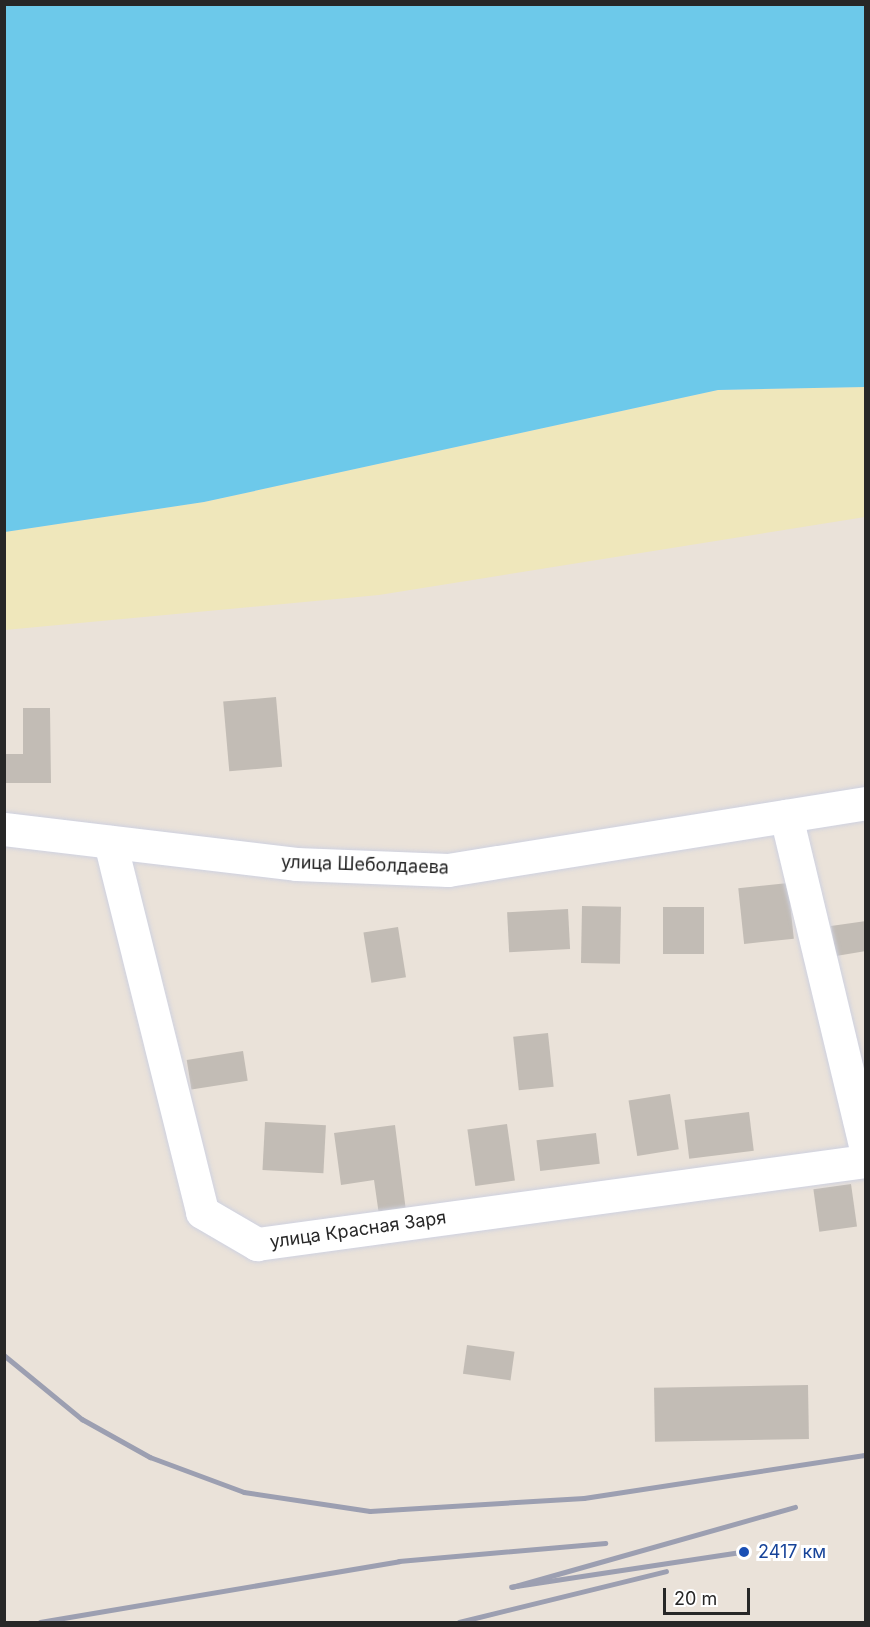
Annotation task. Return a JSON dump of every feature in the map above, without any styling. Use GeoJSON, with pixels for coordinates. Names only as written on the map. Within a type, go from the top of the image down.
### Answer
{"type":"FeatureCollection","features":[{"type":"Feature","properties":{"kind":"street","name":"улица Шеболдаева"},"geometry":{"type":"LineString","coordinates":[[4,829],[296,864],[448,870],[866,803]]}},
{"type":"Feature","properties":{"kind":"street"},"geometry":{"type":"LineString","coordinates":[[786,816],[866,1148]]}},
{"type":"Feature","properties":{"kind":"street","name":"улица Красная Заря"},"geometry":{"type":"LineString","coordinates":[[110,842],[202,1212],[257,1244],[866,1161]]}},
{"type":"Feature","properties":{"kind":"sand"},"geometry":{"type":"Polygon","coordinates":[[[865,387],[865,517],[379,595],[5,630],[5,532],[204,502],[718,390],[865,387]]]}},
{"type":"Feature","properties":{"kind":"water"},"geometry":{"type":"Polygon","coordinates":[[[5,4],[865,5],[865,387],[718,390],[204,502],[5,532],[5,4]]]}},
{"type":"Feature","properties":{"kind":"building"},"geometry":{"type":"Polygon","coordinates":[[[276,697],[282,767],[229,771],[223,702],[276,697]]]}},
{"type":"Feature","properties":{"kind":"building"},"geometry":{"type":"Polygon","coordinates":[[[23,708],[50,708],[51,783],[4,783],[4,754],[23,754],[23,708]]]}},
{"type":"Feature","properties":{"kind":"building"},"geometry":{"type":"Polygon","coordinates":[[[788,883],[794,939],[744,944],[738,888],[788,883]]]}},
{"type":"Feature","properties":{"kind":"building"},"geometry":{"type":"Polygon","coordinates":[[[582,906],[621,907],[620,964],[581,963],[582,906]]]}},
{"type":"Feature","properties":{"kind":"building"},"geometry":{"type":"Polygon","coordinates":[[[663,907],[704,907],[704,954],[663,954],[663,907]]]}},
{"type":"Feature","properties":{"kind":"building"},"geometry":{"type":"Polygon","coordinates":[[[568,909],[570,949],[509,952],[507,912],[568,909]]]}},
{"type":"Feature","properties":{"kind":"building"},"geometry":{"type":"Polygon","coordinates":[[[866,921],[866,951],[836,956],[831,926],[866,921]]]}},
{"type":"Feature","properties":{"kind":"building"},"geometry":{"type":"Polygon","coordinates":[[[398,927],[406,977],[371,983],[363,932],[398,927]]]}},
{"type":"Feature","properties":{"kind":"building"},"geometry":{"type":"Polygon","coordinates":[[[548,1033],[554,1087],[519,1090],[513,1037],[548,1033]]]}},
{"type":"Feature","properties":{"kind":"building"},"geometry":{"type":"Polygon","coordinates":[[[243,1051],[248,1081],[191,1090],[187,1060],[243,1051]]]}},
{"type":"Feature","properties":{"kind":"building"},"geometry":{"type":"Polygon","coordinates":[[[670,1094],[679,1149],[637,1156],[629,1101],[670,1094]]]}},
{"type":"Feature","properties":{"kind":"building"},"geometry":{"type":"Polygon","coordinates":[[[749,1112],[754,1151],[689,1159],[684,1120],[749,1112]]]}},
{"type":"Feature","properties":{"kind":"building"},"geometry":{"type":"Polygon","coordinates":[[[265,1122],[326,1125],[323,1173],[262,1170],[265,1122]]]}},
{"type":"Feature","properties":{"kind":"building"},"geometry":{"type":"Polygon","coordinates":[[[507,1124],[515,1180],[475,1186],[467,1130],[507,1124]]]}},
{"type":"Feature","properties":{"kind":"building"},"geometry":{"type":"Polygon","coordinates":[[[395,1125],[406,1211],[379,1215],[374,1180],[341,1185],[334,1133],[395,1125]]]}},
{"type":"Feature","properties":{"kind":"building"},"geometry":{"type":"Polygon","coordinates":[[[596,1133],[600,1164],[540,1171],[536,1140],[596,1133]]]}},
{"type":"Feature","properties":{"kind":"building"},"geometry":{"type":"Polygon","coordinates":[[[851,1184],[857,1227],[819,1232],[813,1189],[851,1184]]]}},
{"type":"Feature","properties":{"kind":"building"},"geometry":{"type":"Polygon","coordinates":[[[467,1345],[515,1352],[510,1380],[463,1374],[467,1345]]]}},
{"type":"Feature","properties":{"kind":"building"},"geometry":{"type":"Polygon","coordinates":[[[808,1385],[809,1439],[655,1442],[654,1388],[808,1385]]]}},
{"type":"Feature","properties":{"kind":"railway"},"geometry":{"type":"LineString","coordinates":[[4,1355],[82,1419],[150,1457],[244,1492],[370,1511],[584,1498],[866,1455]]}},
{"type":"Feature","properties":{"kind":"railway"},"geometry":{"type":"LineString","coordinates":[[744,1552],[512,1587],[795,1507]]}},
{"type":"Feature","properties":{"kind":"railway"},"geometry":{"type":"LineString","coordinates":[[40,1622],[399,1561],[605,1543]]}},
{"type":"Feature","properties":{"kind":"railway"},"geometry":{"type":"LineString","coordinates":[[459,1622],[666,1571]]}},
{"type":"Feature","properties":{"kind":"place","name":"2417 км"},"geometry":{"type":"Point","coordinates":[744,1552]}}]}
